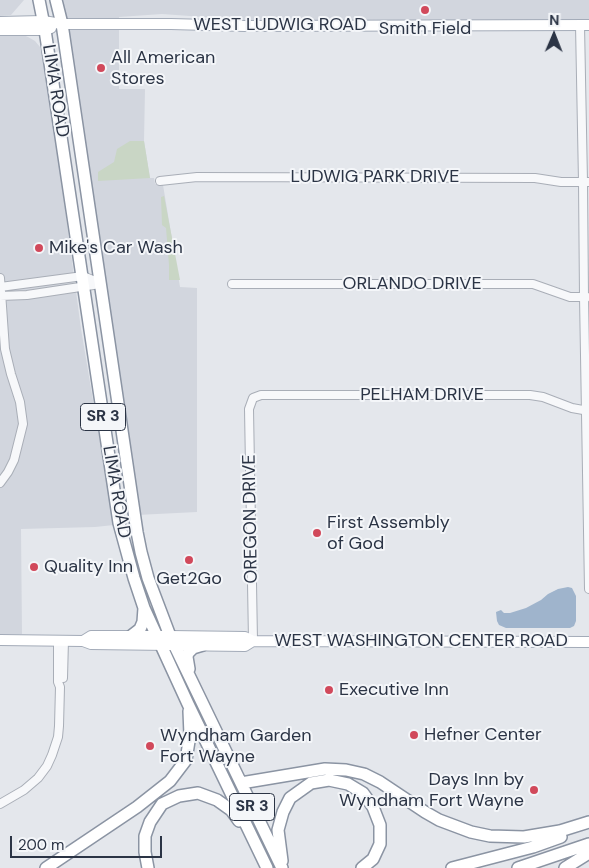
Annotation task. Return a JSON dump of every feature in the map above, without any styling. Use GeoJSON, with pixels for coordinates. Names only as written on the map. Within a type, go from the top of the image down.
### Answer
{"type":"FeatureCollection","features":[{"type":"Feature","properties":{"kind":"highway","name":"LIMA ROAD"},"geometry":{"type":"LineString","coordinates":[[39,0],[84,281],[119,523],[144,608],[188,704],[268,868]]}},
{"type":"Feature","properties":{"kind":"highway","name":"LIMA ROAD"},"geometry":{"type":"LineString","coordinates":[[56,0],[62,24],[136,532],[148,578],[172,640],[282,868]]}},
{"type":"Feature","properties":{"kind":"highway"},"geometry":{"type":"LineString","coordinates":[[131,636],[140,629],[144,608]]}},
{"type":"Feature","properties":{"kind":"highway"},"geometry":{"type":"LineString","coordinates":[[190,680],[188,652],[193,648],[203,645]]}},
{"type":"Feature","properties":{"kind":"highway"},"geometry":{"type":"LineString","coordinates":[[46,868],[137,807],[170,781],[186,760],[190,735],[188,704]]}},
{"type":"Feature","properties":{"kind":"highway"},"geometry":{"type":"LineString","coordinates":[[241,783],[325,769],[346,770],[364,774],[380,782],[439,820],[471,832],[490,836],[524,837],[560,831],[589,822]]}},
{"type":"Feature","properties":{"kind":"highway"},"geometry":{"type":"LineString","coordinates":[[282,868],[278,830],[283,812],[290,798],[311,784],[330,780],[348,784],[363,793],[373,807],[380,825],[380,844],[373,858],[362,868]]}},
{"type":"Feature","properties":{"kind":"highway"},"geometry":{"type":"LineString","coordinates":[[148,868],[145,836],[150,822],[162,804],[179,796],[198,793],[217,800],[231,810],[256,845]]}},
{"type":"Feature","properties":{"kind":"highway"},"geometry":{"type":"LineString","coordinates":[[452,868],[533,847],[589,828]]}},
{"type":"Feature","properties":{"kind":"highway"},"geometry":{"type":"LineString","coordinates":[[518,868],[589,844]]}},
{"type":"Feature","properties":{"kind":"highway"},"geometry":{"type":"LineString","coordinates":[[565,868],[589,853]]}},
{"type":"Feature","properties":{"kind":"main road","name":"WEST LUDWIG ROAD"},"geometry":{"type":"LineString","coordinates":[[0,22],[44,26]]}},
{"type":"Feature","properties":{"kind":"main road","name":"WEST LUDWIG ROAD"},"geometry":{"type":"LineString","coordinates":[[0,30],[62,24],[245,26],[584,25]]}},
{"type":"Feature","properties":{"kind":"main road","name":"WEST WASHINGTON CENTER ROAD"},"geometry":{"type":"LineString","coordinates":[[0,640],[83,640],[91,636],[131,636],[159,640]]}},
{"type":"Feature","properties":{"kind":"main road","name":"WEST WASHINGTON CENTER ROAD"},"geometry":{"type":"LineString","coordinates":[[83,640],[91,644],[245,637],[253,641],[589,642]]}},
{"type":"Feature","properties":{"kind":"main road","name":"WEST WASHINGTON CENTER ROAD"},"geometry":{"type":"LineString","coordinates":[[172,640],[203,645],[245,646],[253,641]]}},
{"type":"Feature","properties":{"kind":"street"},"geometry":{"type":"LineString","coordinates":[[584,25],[589,589]]}},
{"type":"Feature","properties":{"kind":"street","name":"LUDWIG PARK DRIVE"},"geometry":{"type":"LineString","coordinates":[[160,181],[207,177],[536,178],[560,182],[586,182]]}},
{"type":"Feature","properties":{"kind":"street"},"geometry":{"type":"LineString","coordinates":[[0,278],[5,349],[20,402],[22,424],[14,460],[0,483]]}},
{"type":"Feature","properties":{"kind":"street"},"geometry":{"type":"LineString","coordinates":[[1,286],[84,281],[100,284]]}},
{"type":"Feature","properties":{"kind":"street"},"geometry":{"type":"LineString","coordinates":[[1,296],[26,294],[84,281]]}},
{"type":"Feature","properties":{"kind":"street","name":"ORLANDO DRIVE"},"geometry":{"type":"LineString","coordinates":[[232,284],[533,284],[570,296],[586,297]]}},
{"type":"Feature","properties":{"kind":"street","name":"PELHAM DRIVE"},"geometry":{"type":"LineString","coordinates":[[254,398],[261,395],[530,395],[588,411]]}},
{"type":"Feature","properties":{"kind":"street","name":"OREGON DRIVE"},"geometry":{"type":"LineString","coordinates":[[253,641],[250,408],[254,398]]}},
{"type":"Feature","properties":{"kind":"street"},"geometry":{"type":"LineString","coordinates":[[0,804],[24,790],[38,778],[52,755],[58,737],[60,687],[58,682],[61,640]]}},
{"type":"Feature","properties":{"kind":"shaded area"},"geometry":{"type":"Polygon","coordinates":[[[0,0],[24,0],[11,15],[0,16],[0,0]]]}},
{"type":"Feature","properties":{"kind":"shaded area"},"geometry":{"type":"Polygon","coordinates":[[[63,0],[589,0],[589,20],[239,22],[162,14],[119,17],[119,89],[145,89],[144,141],[150,178],[154,178],[155,184],[163,185],[180,287],[197,288],[197,512],[137,515],[63,0]]]}},
{"type":"Feature","properties":{"kind":"shaded area"},"geometry":{"type":"Polygon","coordinates":[[[0,34],[21,34],[35,41],[40,47],[46,65],[81,329],[114,525],[21,529],[22,634],[0,634],[0,34]]]}},
{"type":"Feature","properties":{"kind":"green space"},"geometry":{"type":"Polygon","coordinates":[[[130,141],[144,141],[150,178],[98,181],[98,172],[114,162],[117,149],[130,141]]]}},
{"type":"Feature","properties":{"kind":"green space"},"geometry":{"type":"Polygon","coordinates":[[[164,196],[180,280],[169,280],[166,228],[162,225],[161,197],[164,196]]]}},
{"type":"Feature","properties":{"kind":"water"},"geometry":{"type":"Polygon","coordinates":[[[572,588],[576,596],[576,621],[574,626],[570,628],[506,628],[499,625],[496,612],[501,610],[504,613],[510,613],[526,608],[558,589],[572,588]]]}},
{"type":"Feature","properties":{"kind":"place","name":"Smith Field"},"geometry":{"type":"Point","coordinates":[425,10]}},
{"type":"Feature","properties":{"kind":"place","name":"All American Stores"},"geometry":{"type":"Point","coordinates":[101,68]}},
{"type":"Feature","properties":{"kind":"place","name":"Mike's Car Wash"},"geometry":{"type":"Point","coordinates":[39,248]}},
{"type":"Feature","properties":{"kind":"place","name":"First Assembly of God"},"geometry":{"type":"Point","coordinates":[317,533]}},
{"type":"Feature","properties":{"kind":"place","name":"Get2Go"},"geometry":{"type":"Point","coordinates":[189,560]}},
{"type":"Feature","properties":{"kind":"place","name":"Quality Inn"},"geometry":{"type":"Point","coordinates":[34,567]}},
{"type":"Feature","properties":{"kind":"place","name":"Executive Inn"},"geometry":{"type":"Point","coordinates":[329,690]}},
{"type":"Feature","properties":{"kind":"place","name":"Hefner Center"},"geometry":{"type":"Point","coordinates":[414,735]}},
{"type":"Feature","properties":{"kind":"place","name":"Wyndham Garden Fort Wayne"},"geometry":{"type":"Point","coordinates":[150,746]}},
{"type":"Feature","properties":{"kind":"place","name":"Days Inn by Wyndham Fort Wayne"},"geometry":{"type":"Point","coordinates":[534,790]}}]}
